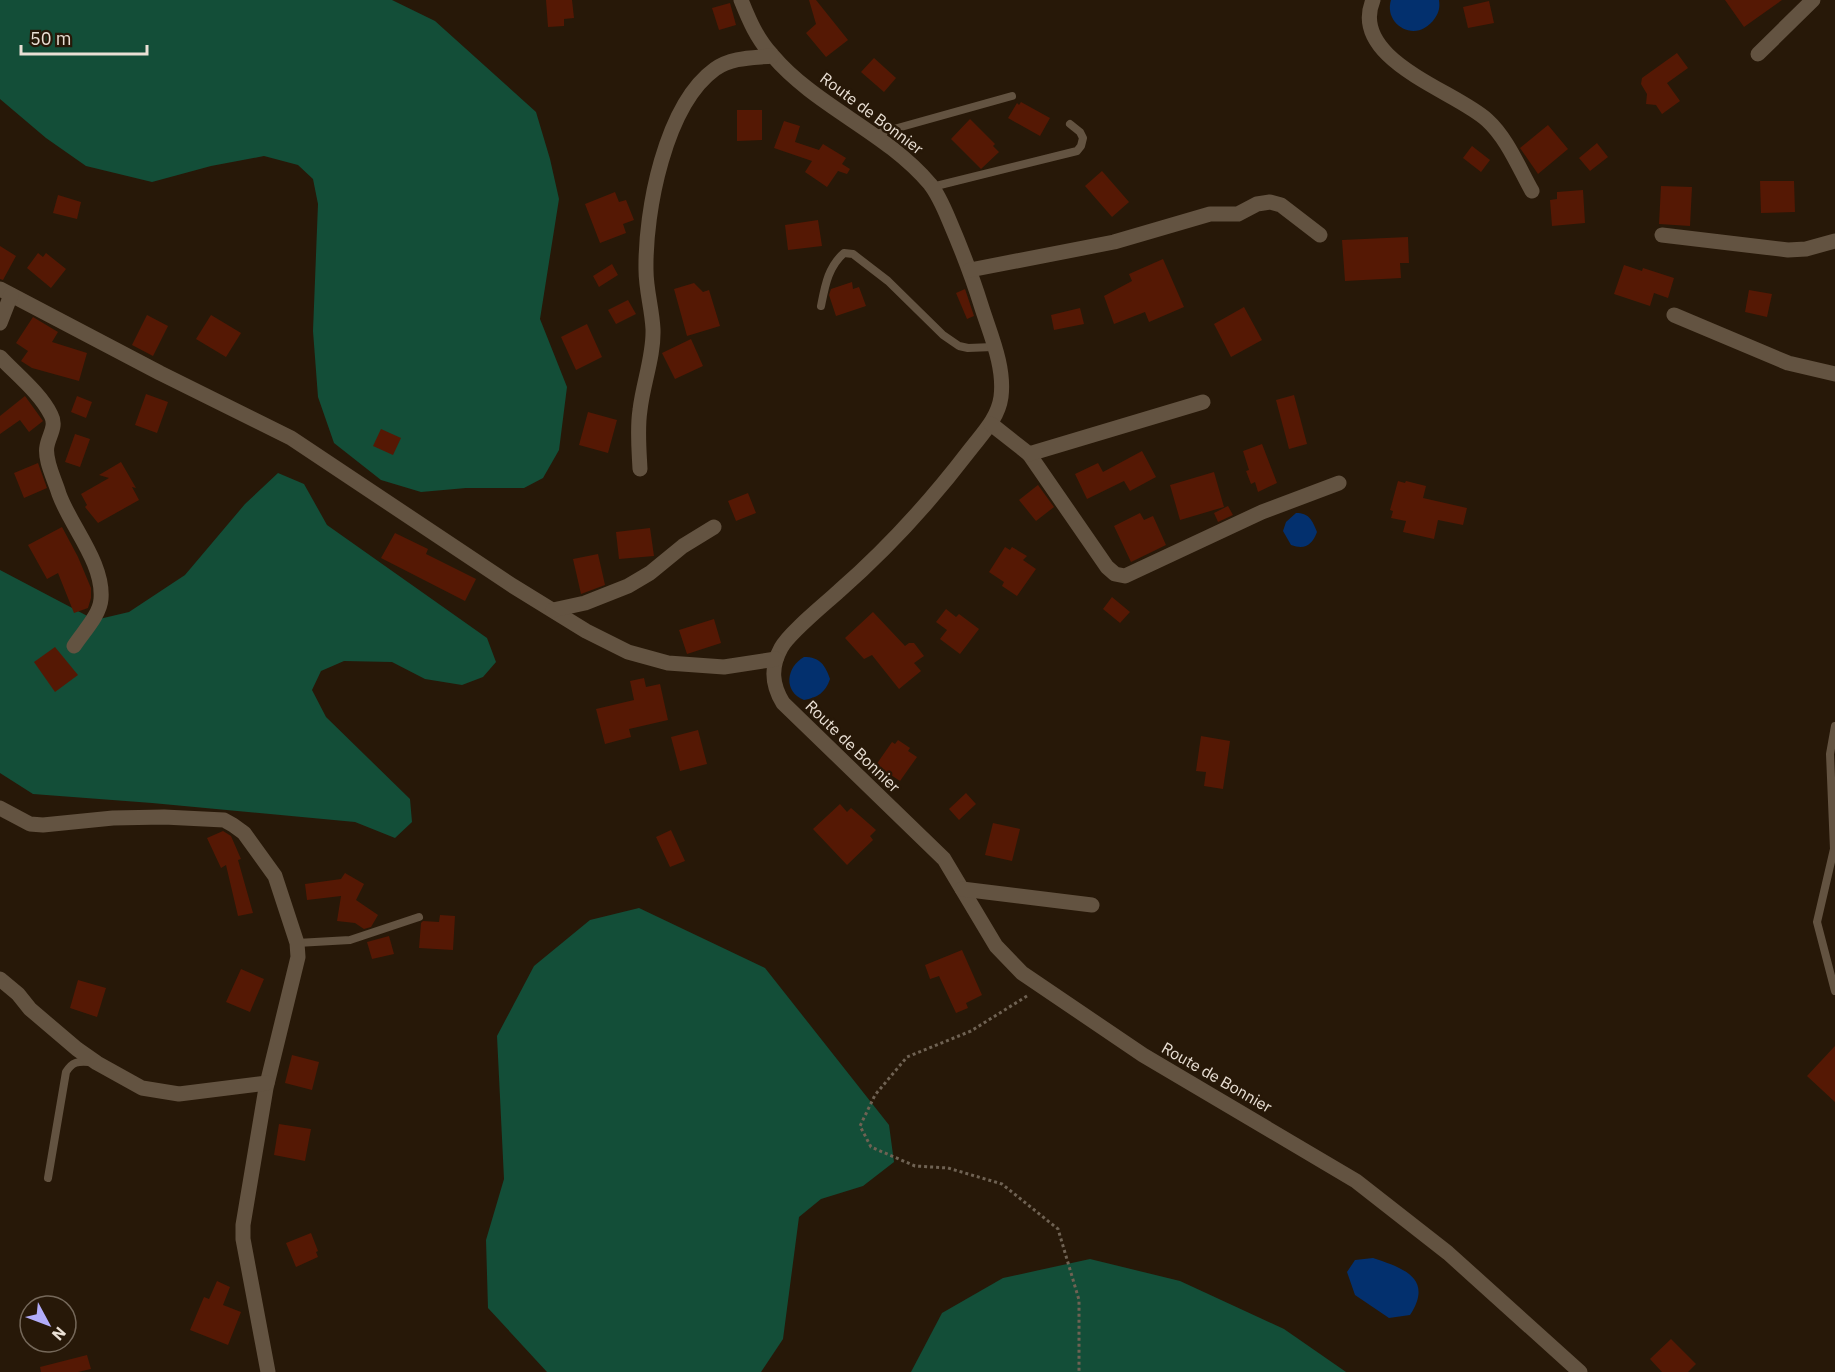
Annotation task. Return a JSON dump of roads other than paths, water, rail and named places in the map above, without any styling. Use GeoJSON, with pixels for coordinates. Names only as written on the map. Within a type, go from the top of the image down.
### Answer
{"type":"FeatureCollection","features":[{"type":"Feature","properties":{"kind":"street","name":"Route de Bonnier"},"geometry":{"type":"LineString","coordinates":[[741,0],[752,26],[772,57],[806,86],[876,135],[914,166],[932,187],[970,270],[1001,379],[1000,399],[990,424],[914,517],[782,646],[776,658],[773,680],[783,703],[944,860],[996,946],[1014,966],[1041,988],[1143,1055],[1356,1182],[1448,1253],[1580,1372]]}},
{"type":"Feature","properties":{"kind":"street"},"geometry":{"type":"LineString","coordinates":[[1373,0],[1368,11],[1369,23],[1373,36],[1385,51],[1406,70],[1488,121],[1532,190]]}},
{"type":"Feature","properties":{"kind":"street"},"geometry":{"type":"LineString","coordinates":[[1758,54],[1813,0]]}},
{"type":"Feature","properties":{"kind":"street"},"geometry":{"type":"LineString","coordinates":[[640,469],[638,425],[653,330],[645,273],[646,233],[650,204],[659,170],[672,131],[693,92],[715,69],[735,59],[772,57]]}},
{"type":"Feature","properties":{"kind":"street"},"geometry":{"type":"LineString","coordinates":[[970,270],[1114,242],[1210,214],[1238,214],[1257,204],[1270,202],[1281,204],[1320,234]]}},
{"type":"Feature","properties":{"kind":"street"},"geometry":{"type":"LineString","coordinates":[[1662,235],[1788,250],[1806,249],[1835,241]]}},
{"type":"Feature","properties":{"kind":"street"},"geometry":{"type":"LineString","coordinates":[[0,323],[5,292],[159,373],[291,438],[388,504],[586,631],[618,646],[653,659],[690,665],[724,667],[776,658]]}},
{"type":"Feature","properties":{"kind":"street"},"geometry":{"type":"LineString","coordinates":[[1674,315],[1788,363],[1835,374]]}},
{"type":"Feature","properties":{"kind":"street"},"geometry":{"type":"LineString","coordinates":[[0,357],[43,402],[53,418],[46,454],[61,497],[101,583],[101,601],[98,609],[74,646]]}},
{"type":"Feature","properties":{"kind":"street"},"geometry":{"type":"LineString","coordinates":[[1029,454],[1203,402]]}},
{"type":"Feature","properties":{"kind":"street"},"geometry":{"type":"LineString","coordinates":[[990,424],[1029,454],[1107,567],[1120,576],[1125,576],[1262,512],[1339,483]]}},
{"type":"Feature","properties":{"kind":"street"},"geometry":{"type":"LineString","coordinates":[[553,610],[585,603],[628,586],[650,573],[682,546],[714,527]]}},
{"type":"Feature","properties":{"kind":"street"},"geometry":{"type":"LineString","coordinates":[[0,808],[30,824],[43,825],[113,818],[164,817],[224,820],[244,833],[276,876],[297,943],[298,957],[267,1083],[243,1225],[243,1239],[268,1372]]}},
{"type":"Feature","properties":{"kind":"street"},"geometry":{"type":"LineString","coordinates":[[962,889],[1092,904]]}},
{"type":"Feature","properties":{"kind":"street"},"geometry":{"type":"LineString","coordinates":[[0,979],[18,994],[30,1009],[69,1042],[97,1063],[142,1088],[179,1094],[267,1083]]}},
{"type":"Feature","properties":{"kind":"lane"},"geometry":{"type":"LineString","coordinates":[[876,135],[1012,96]]}},
{"type":"Feature","properties":{"kind":"lane"},"geometry":{"type":"LineString","coordinates":[[932,187],[1077,151],[1083,138],[1080,132],[1070,124]]}},
{"type":"Feature","properties":{"kind":"lane"},"geometry":{"type":"LineString","coordinates":[[821,306],[828,274],[836,260],[844,253],[853,254],[888,281],[943,335],[958,346],[993,347]]}},
{"type":"Feature","properties":{"kind":"lane"},"geometry":{"type":"LineString","coordinates":[[1835,726],[1830,754],[1834,849],[1817,922],[1835,992]]}},
{"type":"Feature","properties":{"kind":"lane"},"geometry":{"type":"LineString","coordinates":[[297,943],[350,939],[419,916]]}},
{"type":"Feature","properties":{"kind":"lane"},"geometry":{"type":"LineString","coordinates":[[48,1178],[66,1072],[69,1066],[78,1061],[97,1063]]}},
{"type":"Feature","properties":{"kind":"water"},"geometry":{"type":"Polygon","coordinates":[[[1391,0],[1439,0],[1439,9],[1428,26],[1411,31],[1397,24],[1392,17],[1391,0]]]}},
{"type":"Feature","properties":{"kind":"water"},"geometry":{"type":"Polygon","coordinates":[[[1296,513],[1310,518],[1317,532],[1313,540],[1304,547],[1291,545],[1283,531],[1286,522],[1296,513]]]}},
{"type":"Feature","properties":{"kind":"water"},"geometry":{"type":"Polygon","coordinates":[[[804,657],[818,660],[830,679],[820,694],[804,700],[793,691],[789,679],[793,667],[804,657]]]}},
{"type":"Feature","properties":{"kind":"water"},"geometry":{"type":"Polygon","coordinates":[[[1373,1258],[1404,1271],[1417,1283],[1419,1292],[1417,1302],[1410,1315],[1389,1318],[1355,1295],[1347,1272],[1355,1260],[1373,1258]]]}}]}
